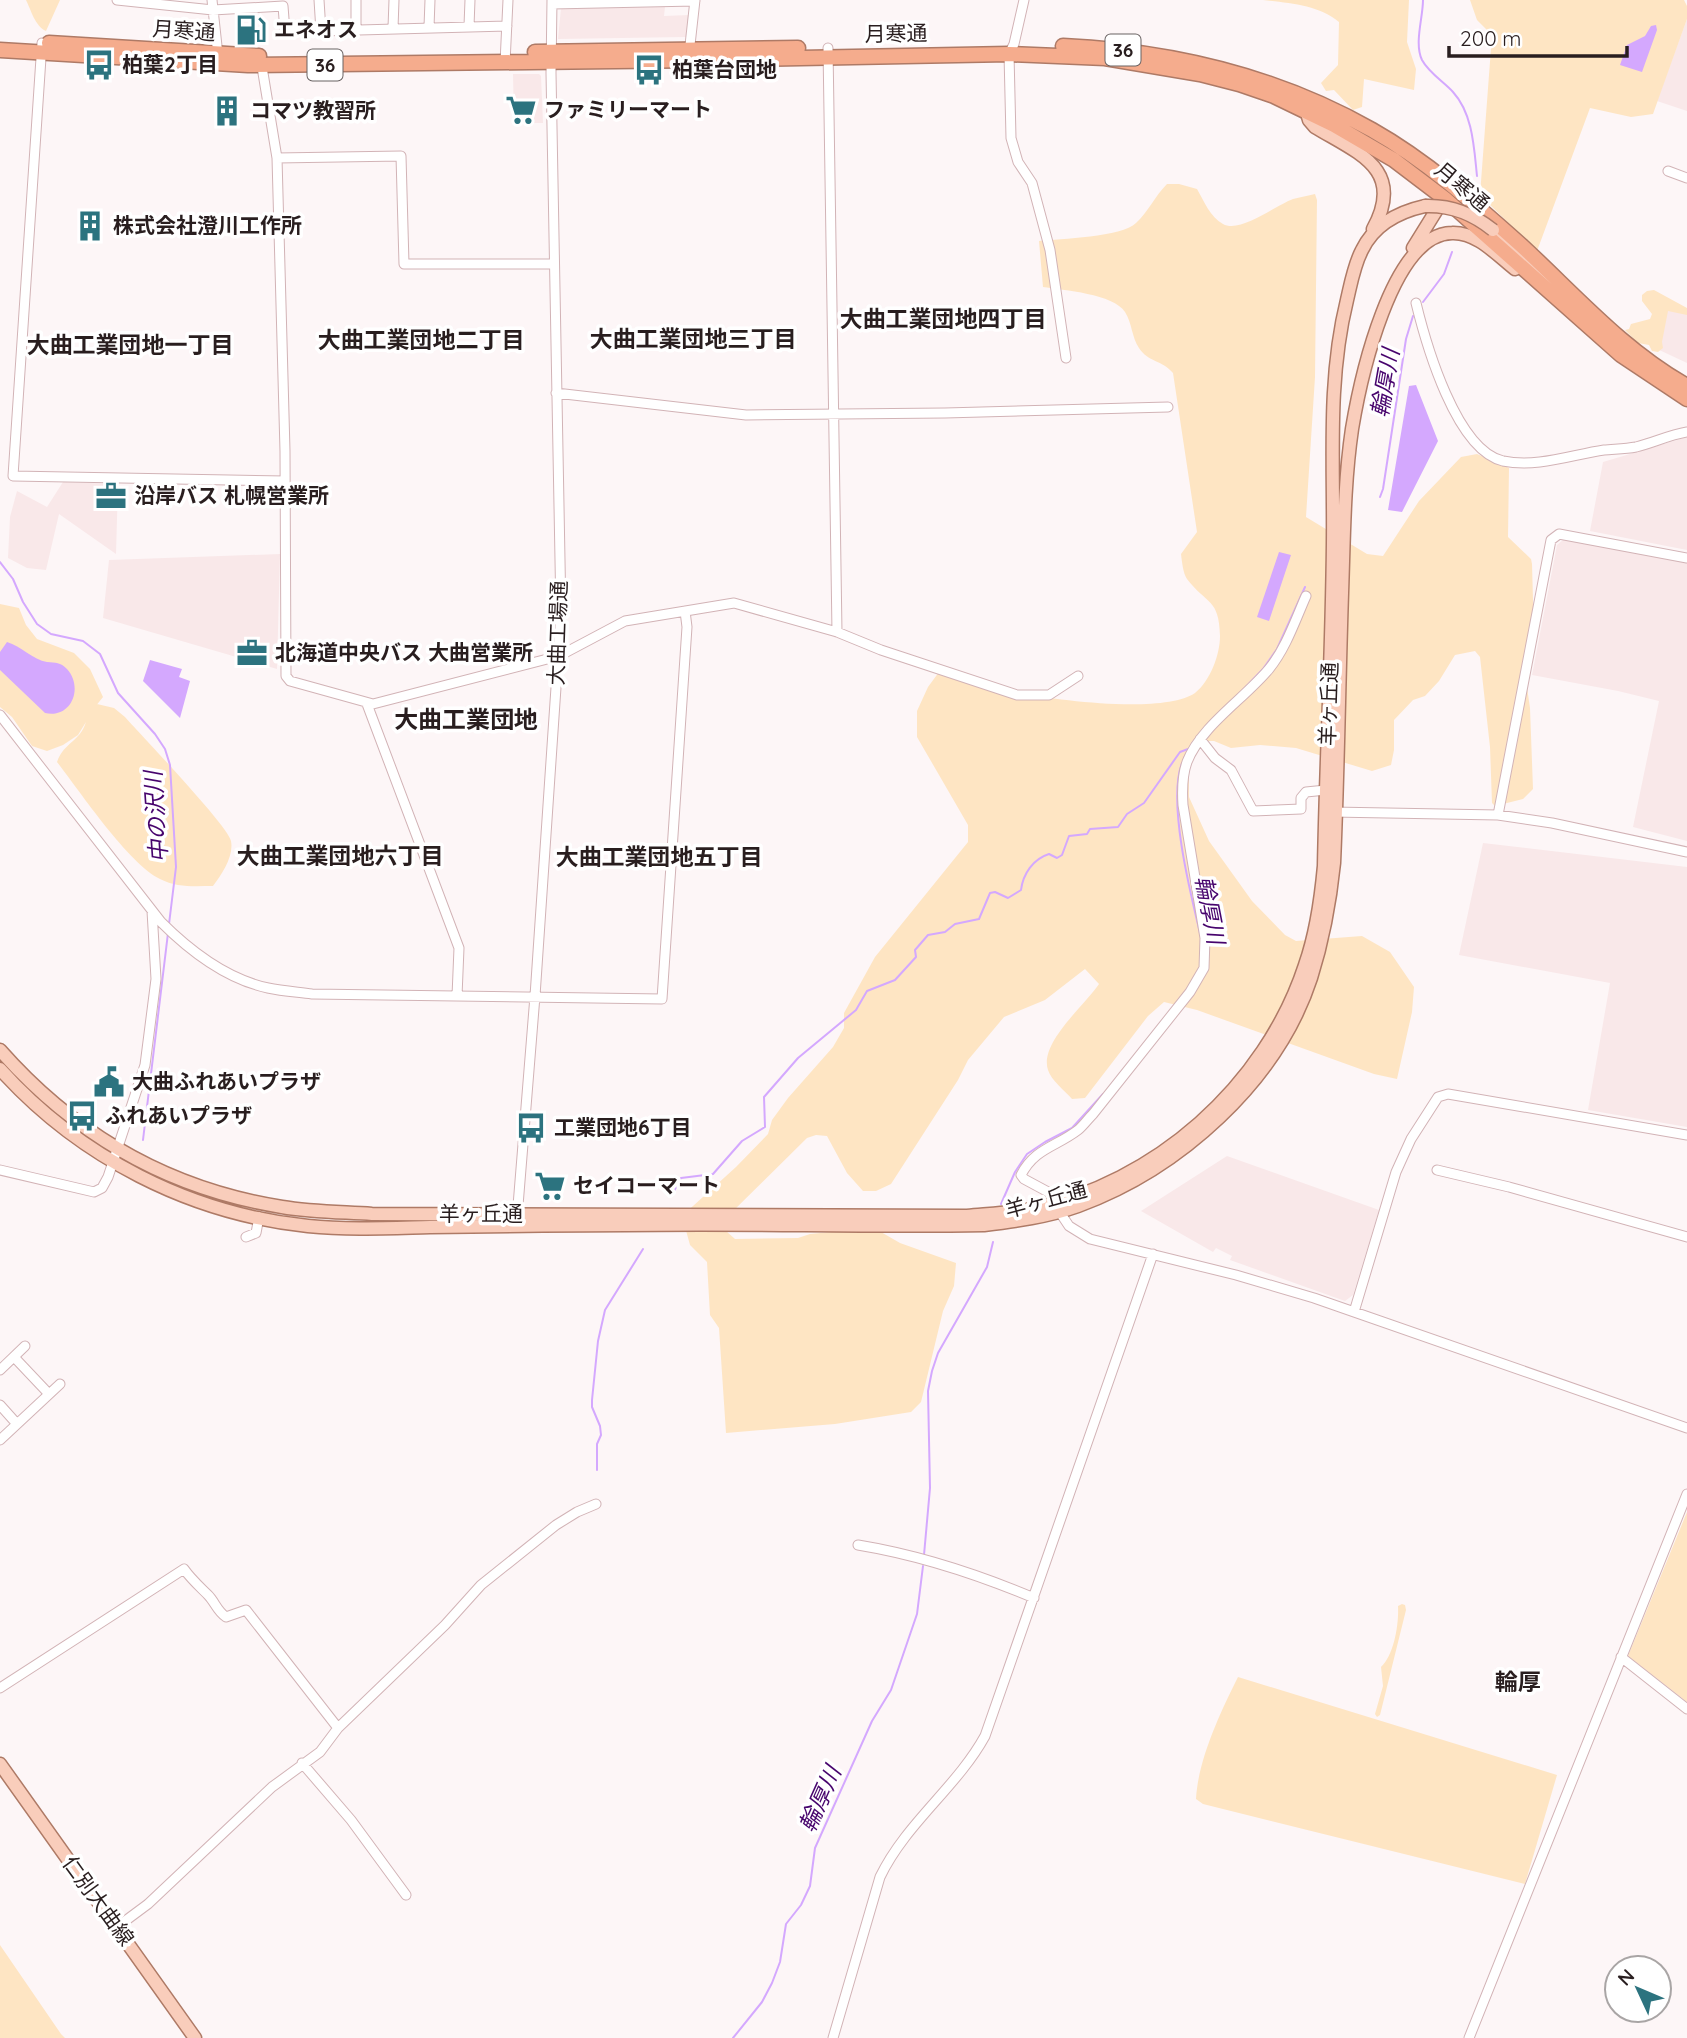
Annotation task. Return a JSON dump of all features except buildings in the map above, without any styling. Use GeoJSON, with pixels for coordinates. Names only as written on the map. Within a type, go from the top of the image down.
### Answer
{"type":"FeatureCollection","features":[{"type":"Feature","properties":{"kind":"highway","name":"月寒通"},"geometry":{"type":"LineString","coordinates":[[0,41],[41,47],[261,61],[1012,49],[1145,52],[1225,69],[1276,86],[1372,130],[1438,174],[1498,225],[1626,343],[1687,386]]}},
{"type":"Feature","properties":{"kind":"highway","name":"月寒通"},"geometry":{"type":"LineString","coordinates":[[0,50],[41,47]]}},
{"type":"Feature","properties":{"kind":"highway","name":"月寒通"},"geometry":{"type":"LineString","coordinates":[[1012,49],[1105,58],[1200,74],[1239,84],[1274,96],[1365,142],[1424,181],[1619,353],[1687,399]]}},
{"type":"Feature","properties":{"kind":"main road","name":"羊ヶ丘通"},"geometry":{"type":"LineString","coordinates":[[1307,113],[1315,127],[1361,154],[1379,173],[1384,191],[1378,220],[1356,262],[1343,316],[1332,405],[1333,555],[1326,790],[1331,812]]}},
{"type":"Feature","properties":{"kind":"main road"},"geometry":{"type":"LineString","coordinates":[[1438,174],[1445,190],[1444,198]]}},
{"type":"Feature","properties":{"kind":"main road","name":"羊ヶ丘通"},"geometry":{"type":"LineString","coordinates":[[0,1049],[46,1097],[118,1150],[196,1186],[283,1207],[372,1214],[627,1224],[972,1225],[1017,1221],[1059,1205],[1100,1197],[1136,1179],[1183,1148],[1228,1108],[1274,1051],[1311,979],[1329,912],[1344,539],[1352,429],[1370,352],[1392,290],[1415,245],[1444,198]]}},
{"type":"Feature","properties":{"kind":"main road","name":"羊ヶ丘通"},"geometry":{"type":"LineString","coordinates":[[1366,242],[1375,231],[1397,215],[1424,206],[1457,209],[1477,218],[1611,337],[1687,392]]}},
{"type":"Feature","properties":{"kind":"main road","name":"羊ヶ丘通"},"geometry":{"type":"LineString","coordinates":[[1406,264],[1423,244],[1439,235],[1455,233],[1471,237],[1516,270],[1599,340],[1619,353]]}},
{"type":"Feature","properties":{"kind":"main road","name":"羊ヶ丘通"},"geometry":{"type":"LineString","coordinates":[[0,1069],[52,1120],[114,1163],[195,1200],[259,1217],[308,1226],[357,1228],[517,1220]]}},
{"type":"Feature","properties":{"kind":"main road","name":"仁別大曲線"},"geometry":{"type":"LineString","coordinates":[[0,1765],[195,2038]]}},
{"type":"Feature","properties":{"kind":"street"},"geometry":{"type":"LineString","coordinates":[[117,0],[213,5],[283,3],[285,32],[507,26]]}},
{"type":"Feature","properties":{"kind":"street"},"geometry":{"type":"LineString","coordinates":[[319,0],[321,31]]}},
{"type":"Feature","properties":{"kind":"street"},"geometry":{"type":"LineString","coordinates":[[356,0],[356,29]]}},
{"type":"Feature","properties":{"kind":"street"},"geometry":{"type":"LineString","coordinates":[[393,28],[394,0]]}},
{"type":"Feature","properties":{"kind":"street"},"geometry":{"type":"LineString","coordinates":[[429,27],[430,0]]}},
{"type":"Feature","properties":{"kind":"street"},"geometry":{"type":"LineString","coordinates":[[468,26],[470,0]]}},
{"type":"Feature","properties":{"kind":"street"},"geometry":{"type":"LineString","coordinates":[[505,58],[508,0]]}},
{"type":"Feature","properties":{"kind":"street"},"geometry":{"type":"LineString","coordinates":[[552,2],[695,0],[689,55]]}},
{"type":"Feature","properties":{"kind":"street"},"geometry":{"type":"LineString","coordinates":[[1024,0],[1012,49],[1011,138],[1018,162],[1032,183],[1050,250],[1066,358]]}},
{"type":"Feature","properties":{"kind":"street","name":"大曲工場通"},"geometry":{"type":"LineString","coordinates":[[517,1220],[561,614],[552,2]]}},
{"type":"Feature","properties":{"kind":"street"},"geometry":{"type":"LineString","coordinates":[[213,5],[218,59]]}},
{"type":"Feature","properties":{"kind":"street"},"geometry":{"type":"LineString","coordinates":[[41,47],[13,476],[285,481]]}},
{"type":"Feature","properties":{"kind":"street"},"geometry":{"type":"LineString","coordinates":[[828,52],[837,632]]}},
{"type":"Feature","properties":{"kind":"street"},"geometry":{"type":"LineString","coordinates":[[261,61],[277,158],[285,481],[286,676],[290,681],[367,704],[559,656],[625,621],[734,603],[837,632],[881,650],[1017,695],[1049,695],[1078,676]]}},
{"type":"Feature","properties":{"kind":"street"},"geometry":{"type":"LineString","coordinates":[[277,158],[401,156],[404,264],[554,264]]}},
{"type":"Feature","properties":{"kind":"street"},"geometry":{"type":"LineString","coordinates":[[1668,171],[1687,178]]}},
{"type":"Feature","properties":{"kind":"street"},"geometry":{"type":"LineString","coordinates":[[1416,303],[1426,341],[1445,390],[1459,419],[1477,445],[1489,455],[1503,461],[1551,461],[1604,450],[1636,447],[1687,432]]}},
{"type":"Feature","properties":{"kind":"street"},"geometry":{"type":"LineString","coordinates":[[556,393],[746,415],[1168,407]]}},
{"type":"Feature","properties":{"kind":"street"},"geometry":{"type":"LineString","coordinates":[[1498,815],[1551,540],[1559,534],[1687,558]]}},
{"type":"Feature","properties":{"kind":"street"},"geometry":{"type":"LineString","coordinates":[[1306,596],[1287,639],[1268,669],[1200,739],[1187,761],[1182,805],[1205,938],[1204,968],[1191,992],[1093,1114],[1077,1130],[1044,1149],[1021,1175],[1059,1205],[1069,1226],[1081,1236],[1245,1277],[1354,1312],[1687,1428]]}},
{"type":"Feature","properties":{"kind":"street"},"geometry":{"type":"LineString","coordinates":[[0,715],[161,922],[191,950],[236,977],[267,988],[312,994],[662,999],[687,627],[685,611]]}},
{"type":"Feature","properties":{"kind":"street"},"geometry":{"type":"LineString","coordinates":[[367,704],[459,948],[457,996]]}},
{"type":"Feature","properties":{"kind":"street"},"geometry":{"type":"LineString","coordinates":[[1200,739],[1215,758],[1231,770],[1253,811],[1301,809],[1301,798],[1306,792],[1326,790]]}},
{"type":"Feature","properties":{"kind":"street"},"geometry":{"type":"LineString","coordinates":[[1331,812],[1498,815],[1565,825],[1687,852]]}},
{"type":"Feature","properties":{"kind":"street"},"geometry":{"type":"LineString","coordinates":[[0,1170],[94,1192],[102,1188],[114,1163],[145,1065],[156,979],[152,911]]}},
{"type":"Feature","properties":{"kind":"street"},"geometry":{"type":"LineString","coordinates":[[1354,1312],[1403,1157],[1438,1097],[1448,1094],[1687,1135]]}},
{"type":"Feature","properties":{"kind":"street"},"geometry":{"type":"LineString","coordinates":[[1437,1170],[1509,1187],[1687,1237]]}},
{"type":"Feature","properties":{"kind":"street"},"geometry":{"type":"LineString","coordinates":[[247,1237],[256,1233],[259,1217]]}},
{"type":"Feature","properties":{"kind":"street"},"geometry":{"type":"LineString","coordinates":[[833,2038],[880,1877],[889,1857],[982,1742],[1153,1254]]}},
{"type":"Feature","properties":{"kind":"street"},"geometry":{"type":"LineString","coordinates":[[0,1370],[25,1346]]}},
{"type":"Feature","properties":{"kind":"street"},"geometry":{"type":"LineString","coordinates":[[14,1357],[49,1394]]}},
{"type":"Feature","properties":{"kind":"street"},"geometry":{"type":"LineString","coordinates":[[0,1440],[60,1384]]}},
{"type":"Feature","properties":{"kind":"street"},"geometry":{"type":"LineString","coordinates":[[0,1405],[17,1424]]}},
{"type":"Feature","properties":{"kind":"street"},"geometry":{"type":"LineString","coordinates":[[1469,2038],[1687,1494]]}},
{"type":"Feature","properties":{"kind":"street"},"geometry":{"type":"LineString","coordinates":[[117,1927],[148,1904],[272,1787],[320,1752],[338,1728],[435,1634],[481,1585],[556,1525],[596,1504]]}},
{"type":"Feature","properties":{"kind":"street"},"geometry":{"type":"LineString","coordinates":[[858,1545],[890,1550],[976,1574],[1034,1598]]}},
{"type":"Feature","properties":{"kind":"street"},"geometry":{"type":"LineString","coordinates":[[0,1688],[184,1569],[196,1586],[209,1595],[220,1613],[226,1617],[246,1610],[338,1728]]}},
{"type":"Feature","properties":{"kind":"street"},"geometry":{"type":"LineString","coordinates":[[1621,1657],[1687,1709]]}},
{"type":"Feature","properties":{"kind":"street"},"geometry":{"type":"LineString","coordinates":[[302,1763],[351,1820],[406,1895]]}},
{"type":"Feature","properties":{"kind":"shaded area"},"geometry":{"type":"Polygon","coordinates":[[[26,0],[60,0],[46,31],[36,22],[26,0]]]}},
{"type":"Feature","properties":{"kind":"shaded area"},"geometry":{"type":"Polygon","coordinates":[[[1263,0],[1409,0],[1407,42],[1416,69],[1414,90],[1364,79],[1362,107],[1353,110],[1334,90],[1326,91],[1321,83],[1338,65],[1339,22],[1313,8],[1263,0]]]}},
{"type":"Feature","properties":{"kind":"shaded area"},"geometry":{"type":"Polygon","coordinates":[[[1470,0],[1684,0],[1687,6],[1687,19],[1653,114],[1631,117],[1590,108],[1537,251],[1480,195],[1492,35],[1477,20],[1470,0]]]}},
{"type":"Feature","properties":{"kind":"shaded area"},"geometry":{"type":"Polygon","coordinates":[[[665,7],[664,16],[689,15],[686,37],[558,39],[561,8],[665,7]]]}},
{"type":"Feature","properties":{"kind":"shaded area"},"geometry":{"type":"Polygon","coordinates":[[[1687,19],[1687,111],[1657,101],[1687,19]]]}},
{"type":"Feature","properties":{"kind":"shaded area"},"geometry":{"type":"Polygon","coordinates":[[[1656,25],[1657,30],[1642,72],[1620,65],[1627,45],[1645,36],[1651,26],[1656,25]]]}},
{"type":"Feature","properties":{"kind":"shaded area"},"geometry":{"type":"Polygon","coordinates":[[[513,74],[541,76],[543,123],[514,123],[513,74]]]}},
{"type":"Feature","properties":{"kind":"shaded area"},"geometry":{"type":"Polygon","coordinates":[[[1167,184],[1197,189],[1214,217],[1230,226],[1248,222],[1293,199],[1315,194],[1315,377],[1306,517],[1367,554],[1383,556],[1419,501],[1461,457],[1477,454],[1509,468],[1508,537],[1531,559],[1532,564],[1534,635],[1523,660],[1530,708],[1533,789],[1523,799],[1495,806],[1492,803],[1490,747],[1480,657],[1475,651],[1455,655],[1439,681],[1425,696],[1413,700],[1394,720],[1391,765],[1372,771],[1296,748],[1260,745],[1231,748],[1208,741],[1191,758],[1189,797],[1209,841],[1252,901],[1285,935],[1296,941],[1362,936],[1390,952],[1414,987],[1412,1012],[1397,1079],[1374,1074],[1197,1010],[1164,1002],[1148,1016],[1085,1098],[1072,1099],[1050,1074],[1047,1059],[1056,1036],[1099,984],[1085,969],[1045,1000],[1004,1017],[968,1060],[891,1184],[876,1191],[863,1191],[847,1173],[827,1136],[816,1135],[807,1138],[729,1215],[726,1231],[735,1239],[798,1238],[810,1234],[874,1228],[900,1243],[956,1263],[954,1286],[943,1311],[921,1402],[911,1412],[835,1424],[726,1433],[719,1328],[710,1315],[707,1262],[690,1245],[682,1216],[768,1134],[772,1120],[788,1098],[833,1047],[844,1028],[844,1013],[875,957],[968,842],[968,825],[917,737],[917,711],[928,687],[939,672],[951,668],[998,687],[1046,697],[1103,703],[1158,703],[1179,700],[1195,693],[1210,675],[1216,659],[1220,643],[1217,615],[1211,603],[1187,579],[1182,564],[1181,554],[1197,532],[1173,373],[1143,353],[1125,312],[1119,306],[1087,294],[1043,287],[1039,241],[1090,236],[1129,228],[1140,219],[1167,184]]]}},
{"type":"Feature","properties":{"kind":"shaded area"},"geometry":{"type":"Polygon","coordinates":[[[1654,290],[1687,308],[1687,315],[1668,311],[1663,348],[1658,352],[1652,351],[1649,345],[1638,343],[1625,330],[1629,329],[1631,324],[1650,319],[1652,314],[1642,301],[1642,295],[1654,290]]]}},
{"type":"Feature","properties":{"kind":"shaded area"},"geometry":{"type":"Polygon","coordinates":[[[1664,306],[1687,312],[1687,363],[1655,348],[1664,306]]]}},
{"type":"Feature","properties":{"kind":"shaded area"},"geometry":{"type":"Polygon","coordinates":[[[1416,385],[1438,441],[1402,512],[1388,510],[1409,386],[1416,385]]]}},
{"type":"Feature","properties":{"kind":"shaded area"},"geometry":{"type":"Polygon","coordinates":[[[1687,437],[1687,550],[1590,531],[1603,462],[1687,437]]]}},
{"type":"Feature","properties":{"kind":"shaded area"},"geometry":{"type":"Polygon","coordinates":[[[63,482],[118,484],[116,554],[59,514],[46,570],[27,568],[8,558],[10,517],[17,491],[47,507],[63,482]]]}},
{"type":"Feature","properties":{"kind":"shaded area"},"geometry":{"type":"Polygon","coordinates":[[[1564,539],[1687,563],[1687,841],[1633,827],[1659,701],[1532,675],[1557,545],[1564,539]]]}},
{"type":"Feature","properties":{"kind":"shaded area"},"geometry":{"type":"Polygon","coordinates":[[[1279,552],[1291,555],[1269,621],[1257,617],[1279,552]]]}},
{"type":"Feature","properties":{"kind":"shaded area"},"geometry":{"type":"Polygon","coordinates":[[[280,554],[277,669],[103,618],[109,560],[280,554]]]}},
{"type":"Feature","properties":{"kind":"shaded area"},"geometry":{"type":"Polygon","coordinates":[[[0,604],[19,608],[26,625],[37,639],[74,653],[90,669],[103,697],[97,704],[114,708],[125,717],[227,832],[231,841],[231,853],[213,886],[179,885],[166,882],[147,871],[92,808],[57,762],[64,750],[80,734],[86,722],[78,735],[47,751],[32,746],[12,717],[0,707],[0,604]]]}},
{"type":"Feature","properties":{"kind":"shaded area"},"geometry":{"type":"Polygon","coordinates":[[[7,642],[37,659],[60,664],[67,669],[74,685],[74,693],[68,707],[54,714],[45,713],[0,670],[0,652],[7,642]]]}},
{"type":"Feature","properties":{"kind":"shaded area"},"geometry":{"type":"Polygon","coordinates":[[[150,660],[182,669],[179,677],[190,681],[180,718],[143,681],[150,660]]]}},
{"type":"Feature","properties":{"kind":"shaded area"},"geometry":{"type":"Polygon","coordinates":[[[1483,843],[1687,867],[1687,1127],[1588,1110],[1610,983],[1459,955],[1483,843]]]}},
{"type":"Feature","properties":{"kind":"shaded area"},"geometry":{"type":"Polygon","coordinates":[[[1227,1156],[1379,1210],[1353,1295],[1345,1301],[1230,1260],[1232,1256],[1216,1248],[1213,1252],[1141,1211],[1227,1156]]]}},
{"type":"Feature","properties":{"kind":"shaded area"},"geometry":{"type":"Polygon","coordinates":[[[1687,1512],[1687,1702],[1628,1656],[1687,1512]]]}},
{"type":"Feature","properties":{"kind":"shaded area"},"geometry":{"type":"Polygon","coordinates":[[[1402,1604],[1406,1610],[1380,1715],[1377,1717],[1375,1714],[1383,1686],[1381,1667],[1392,1647],[1398,1621],[1398,1606],[1402,1604]]]}},
{"type":"Feature","properties":{"kind":"shaded area"},"geometry":{"type":"Polygon","coordinates":[[[1238,1677],[1557,1775],[1525,1884],[1203,1804],[1196,1799],[1205,1753],[1238,1677]]]}},
{"type":"Feature","properties":{"kind":"shaded area"},"geometry":{"type":"Polygon","coordinates":[[[0,1945],[61,2034],[65,2038],[0,2038],[0,1945]]]}},
{"type":"Feature","properties":{"kind":"waterway","name":"輪厚川"},"geometry":{"type":"LineString","coordinates":[[1423,0],[1419,38],[1422,60],[1453,92],[1465,110],[1477,176]]}},
{"type":"Feature","properties":{"kind":"waterway","name":"輪厚川"},"geometry":{"type":"LineString","coordinates":[[1423,302],[1444,274],[1452,252]]}},
{"type":"Feature","properties":{"kind":"waterway","name":"輪厚川"},"geometry":{"type":"LineString","coordinates":[[1380,497],[1406,339],[1413,316]]}},
{"type":"Feature","properties":{"kind":"waterway","name":"中の沢川"},"geometry":{"type":"LineString","coordinates":[[0,562],[13,579],[37,624],[51,634],[83,641],[100,654],[118,693],[165,749],[170,765],[176,867],[169,924]]}},
{"type":"Feature","properties":{"kind":"waterway","name":"輪厚川"},"geometry":{"type":"LineString","coordinates":[[1243,690],[1277,649],[1305,587]]}},
{"type":"Feature","properties":{"kind":"waterway","name":"輪厚川"},"geometry":{"type":"LineString","coordinates":[[1184,758],[1193,742]]}},
{"type":"Feature","properties":{"kind":"waterway"},"geometry":{"type":"LineString","coordinates":[[673,1193],[681,1178],[713,1174],[742,1141],[765,1127],[764,1097],[798,1058],[856,1010],[867,991],[895,980],[916,957],[915,950],[928,935],[945,932],[955,924],[979,919],[990,893],[995,892],[1008,898],[1021,890],[1024,878],[1034,863],[1049,854],[1057,858],[1062,855],[1069,836],[1087,834],[1090,829],[1118,827],[1127,814],[1144,803],[1180,752],[1188,749]]}},
{"type":"Feature","properties":{"kind":"waterway","name":"輪厚川"},"geometry":{"type":"LineString","coordinates":[[1182,763],[1178,780],[1179,824],[1201,937]]}},
{"type":"Feature","properties":{"kind":"waterway","name":"中の沢川"},"geometry":{"type":"LineString","coordinates":[[143,1140],[168,933]]}},
{"type":"Feature","properties":{"kind":"waterway","name":"輪厚川"},"geometry":{"type":"LineString","coordinates":[[1001,1204],[1015,1172],[1027,1154],[1072,1128],[1103,1094]]}},
{"type":"Feature","properties":{"kind":"waterway","name":"輪厚川"},"geometry":{"type":"LineString","coordinates":[[924,1555],[930,1488],[928,1391],[932,1371],[938,1353],[987,1267],[993,1242]]}},
{"type":"Feature","properties":{"kind":"waterway"},"geometry":{"type":"LineString","coordinates":[[597,1470],[597,1444],[601,1435],[592,1400],[598,1341],[605,1310],[643,1249]]}},
{"type":"Feature","properties":{"kind":"waterway","name":"輪厚川"},"geometry":{"type":"LineString","coordinates":[[733,2038],[762,2002],[772,1983],[780,1962],[786,1924],[801,1905],[810,1886],[815,1848],[872,1721],[891,1690],[917,1614],[923,1566]]}},
{"type":"Feature","properties":{"kind":"place","name":"エネオス"},"geometry":{"type":"Point","coordinates":[251,30]}},
{"type":"Feature","properties":{"kind":"place","name":"柏葉2丁目"},"geometry":{"type":"Point","coordinates":[99,65]}},
{"type":"Feature","properties":{"kind":"place","name":"柏葉台団地"},"geometry":{"type":"Point","coordinates":[649,70]}},
{"type":"Feature","properties":{"kind":"place","name":"ファミリーマート"},"geometry":{"type":"Point","coordinates":[521,110]}},
{"type":"Feature","properties":{"kind":"place","name":"コマツ教習所"},"geometry":{"type":"Point","coordinates":[227,111]}},
{"type":"Feature","properties":{"kind":"place","name":"株式会社澄川工作所"},"geometry":{"type":"Point","coordinates":[90,226]}},
{"type":"Feature","properties":{"kind":"place","name":"沿岸バス 札幌営業所"},"geometry":{"type":"Point","coordinates":[111,496]}},
{"type":"Feature","properties":{"kind":"place","name":"北海道中央バス 大曲営業所"},"geometry":{"type":"Point","coordinates":[252,653]}},
{"type":"Feature","properties":{"kind":"place","name":"大曲ふれあいプラザ"},"geometry":{"type":"Point","coordinates":[109,1082]}},
{"type":"Feature","properties":{"kind":"place","name":"ふれあいプラザ"},"geometry":{"type":"Point","coordinates":[82,1116]}},
{"type":"Feature","properties":{"kind":"place","name":"工業団地6丁目"},"geometry":{"type":"Point","coordinates":[531,1128]}},
{"type":"Feature","properties":{"kind":"place","name":"セイコーマート"},"geometry":{"type":"Point","coordinates":[550,1186]}},
{"type":"Feature","properties":{"kind":"district","name":"大曲工業団地四丁目"},"geometry":{"type":"Point","coordinates":[943,319]}},
{"type":"Feature","properties":{"kind":"district","name":"大曲工業団地三丁目"},"geometry":{"type":"Point","coordinates":[693,339]}},
{"type":"Feature","properties":{"kind":"district","name":"大曲工業団地二丁目"},"geometry":{"type":"Point","coordinates":[421,340]}},
{"type":"Feature","properties":{"kind":"district","name":"大曲工業団地一丁目"},"geometry":{"type":"Point","coordinates":[130,345]}},
{"type":"Feature","properties":{"kind":"district","name":"大曲工業団地"},"geometry":{"type":"Point","coordinates":[466,720]}},
{"type":"Feature","properties":{"kind":"district","name":"大曲工業団地六丁目"},"geometry":{"type":"Point","coordinates":[340,856]}},
{"type":"Feature","properties":{"kind":"district","name":"大曲工業団地五丁目"},"geometry":{"type":"Point","coordinates":[659,857]}},
{"type":"Feature","properties":{"kind":"district","name":"輪厚"},"geometry":{"type":"Point","coordinates":[1518,1682]}}]}
